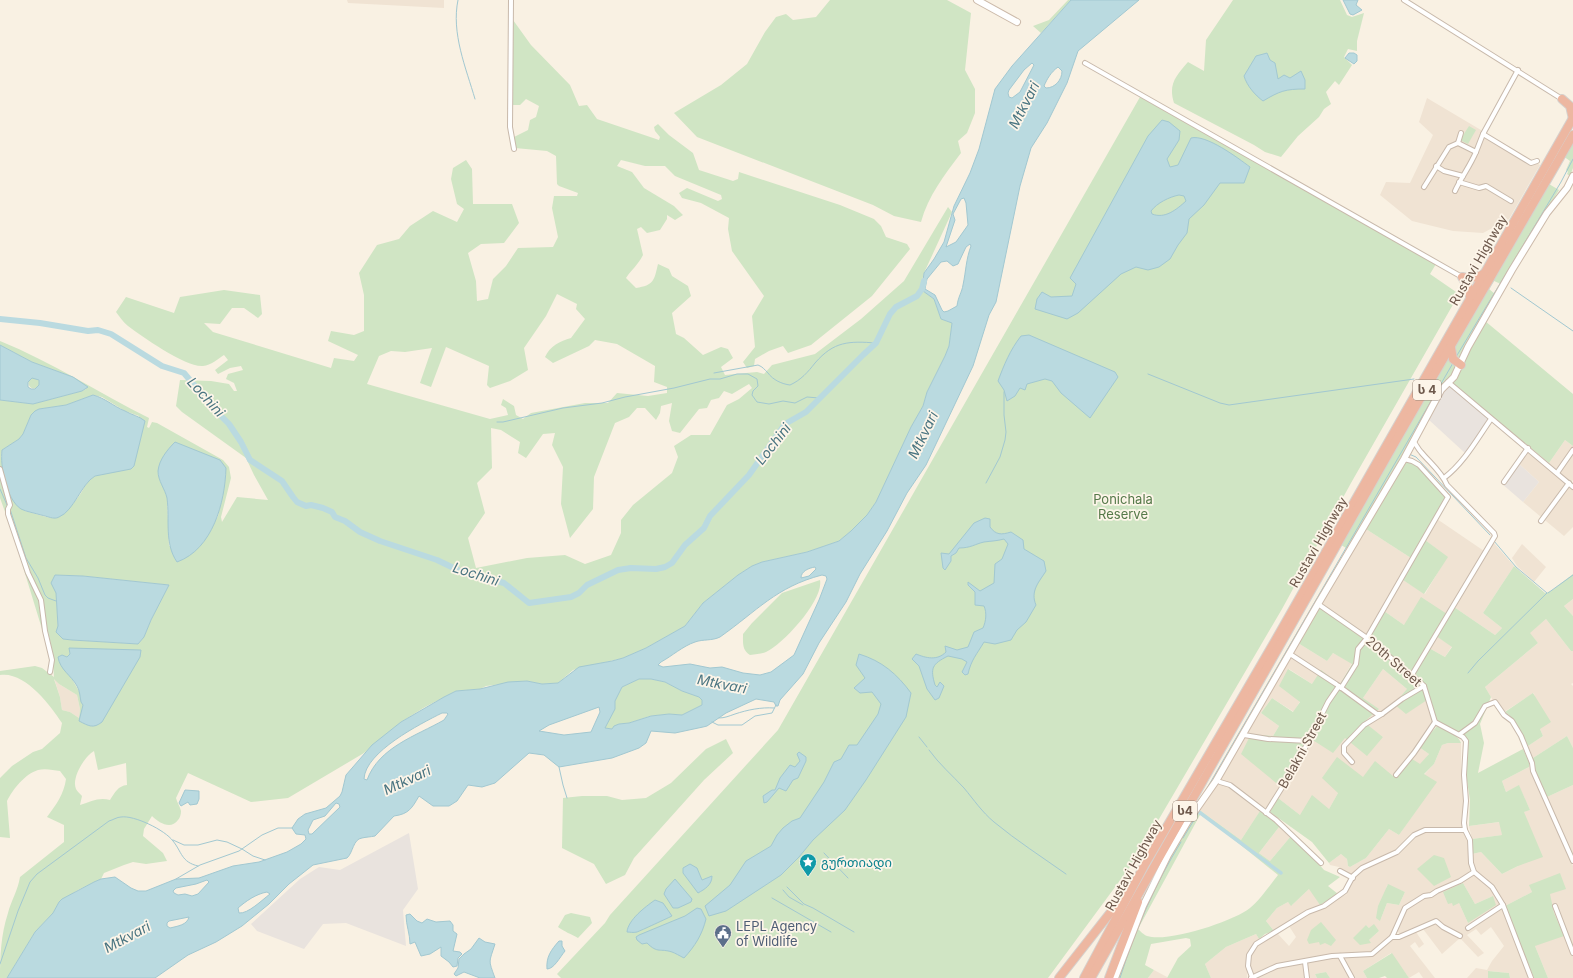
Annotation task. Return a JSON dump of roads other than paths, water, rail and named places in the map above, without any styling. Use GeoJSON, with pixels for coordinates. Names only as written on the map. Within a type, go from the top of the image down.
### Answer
{"type":"FeatureCollection","features":[{"type":"Feature","properties":{"kind":"highway"},"geometry":{"type":"LineString","coordinates":[[1562,99],[1573,100]]}},
{"type":"Feature","properties":{"kind":"highway"},"geometry":{"type":"LineString","coordinates":[[1562,99],[1570,106],[1573,118]]}},
{"type":"Feature","properties":{"kind":"highway","name":"Rustavi Highway"},"geometry":{"type":"LineString","coordinates":[[1278,643],[1484,273],[1573,118]]}},
{"type":"Feature","properties":{"kind":"highway","name":"Rustavi Highway"},"geometry":{"type":"LineString","coordinates":[[1084,978],[1451,348],[1573,135]]}},
{"type":"Feature","properties":{"kind":"highway"},"geometry":{"type":"LineString","coordinates":[[1462,277],[1469,279],[1475,278],[1484,273]]}},
{"type":"Feature","properties":{"kind":"highway"},"geometry":{"type":"LineString","coordinates":[[1462,277],[1469,288],[1470,299]]}},
{"type":"Feature","properties":{"kind":"highway"},"geometry":{"type":"LineString","coordinates":[[1442,363],[1457,362],[1451,348]]}},
{"type":"Feature","properties":{"kind":"highway"},"geometry":{"type":"LineString","coordinates":[[1059,978],[1148,867]]}},
{"type":"Feature","properties":{"kind":"highway"},"geometry":{"type":"LineString","coordinates":[[1109,978],[1140,898],[1148,867]]}},
{"type":"Feature","properties":{"kind":"highway","name":"Rustavi Highway"},"geometry":{"type":"LineString","coordinates":[[1091,978],[1148,867]]}},
{"type":"Feature","properties":{"kind":"street"},"geometry":{"type":"LineString","coordinates":[[512,0],[510,127],[514,149]]}},
{"type":"Feature","properties":{"kind":"street"},"geometry":{"type":"LineString","coordinates":[[977,0],[1017,22]]}},
{"type":"Feature","properties":{"kind":"street"},"geometry":{"type":"LineString","coordinates":[[1404,0],[1518,70],[1562,99]]}},
{"type":"Feature","properties":{"kind":"street"},"geometry":{"type":"LineString","coordinates":[[1085,63],[1462,277]]}},
{"type":"Feature","properties":{"kind":"street"},"geometry":{"type":"LineString","coordinates":[[1455,191],[1459,182],[1470,166],[1484,134],[1518,70]]}},
{"type":"Feature","properties":{"kind":"street"},"geometry":{"type":"LineString","coordinates":[[1424,187],[1449,147],[1458,143],[1461,133]]}},
{"type":"Feature","properties":{"kind":"street"},"geometry":{"type":"LineString","coordinates":[[1484,134],[1531,163],[1537,161]]}},
{"type":"Feature","properties":{"kind":"street"},"geometry":{"type":"LineString","coordinates":[[1458,143],[1476,152]]}},
{"type":"Feature","properties":{"kind":"street"},"geometry":{"type":"LineString","coordinates":[[1436,166],[1444,171],[1463,176]]}},
{"type":"Feature","properties":{"kind":"street"},"geometry":{"type":"LineString","coordinates":[[1115,978],[1143,906],[1168,855],[1188,821],[1216,782],[1244,735],[1318,604],[1405,457],[1441,390],[1454,377],[1457,362],[1468,347],[1512,270],[1547,213],[1567,188],[1573,176]]}},
{"type":"Feature","properties":{"kind":"street"},"geometry":{"type":"LineString","coordinates":[[1459,182],[1479,188],[1486,186],[1511,201]]}},
{"type":"Feature","properties":{"kind":"street"},"geometry":{"type":"LineString","coordinates":[[1448,382],[1573,486]]}},
{"type":"Feature","properties":{"kind":"street"},"geometry":{"type":"LineString","coordinates":[[1444,478],[1453,471],[1491,419]]}},
{"type":"Feature","properties":{"kind":"street"},"geometry":{"type":"LineString","coordinates":[[1413,441],[1420,451],[1437,468],[1447,485],[1495,536],[1413,673],[1413,676]]}},
{"type":"Feature","properties":{"kind":"street"},"geometry":{"type":"LineString","coordinates":[[1504,482],[1528,448]]}},
{"type":"Feature","properties":{"kind":"street"},"geometry":{"type":"LineString","coordinates":[[1557,473],[1573,450]]}},
{"type":"Feature","properties":{"kind":"street","name":"Belakni Street"},"geometry":{"type":"LineString","coordinates":[[1266,813],[1298,762],[1328,702],[1356,664],[1358,649],[1367,638],[1448,497],[1418,465],[1405,457]]}},
{"type":"Feature","properties":{"kind":"street"},"geometry":{"type":"LineString","coordinates":[[0,470],[10,505],[8,514],[28,573],[41,600],[45,631],[52,660],[50,672]]}},
{"type":"Feature","properties":{"kind":"street"},"geometry":{"type":"LineString","coordinates":[[1541,521],[1569,483]]}},
{"type":"Feature","properties":{"kind":"street","name":"20th Street"},"geometry":{"type":"LineString","coordinates":[[1318,604],[1367,638],[1424,686],[1436,722]]}},
{"type":"Feature","properties":{"kind":"street"},"geometry":{"type":"LineString","coordinates":[[1290,654],[1340,687],[1377,714],[1382,714]]}},
{"type":"Feature","properties":{"kind":"street"},"geometry":{"type":"LineString","coordinates":[[1352,762],[1344,754],[1344,746],[1364,725],[1424,686]]}},
{"type":"Feature","properties":{"kind":"street"},"geometry":{"type":"LineString","coordinates":[[1460,734],[1475,723],[1485,706],[1495,702],[1504,715],[1512,721],[1521,736],[1532,763],[1533,772],[1573,861]]}},
{"type":"Feature","properties":{"kind":"street"},"geometry":{"type":"LineString","coordinates":[[1396,775],[1436,722],[1442,727],[1460,734],[1466,741],[1464,775],[1466,801],[1464,824],[1470,840],[1471,863],[1474,872],[1492,887],[1503,905],[1531,978]]}},
{"type":"Feature","properties":{"kind":"street"},"geometry":{"type":"LineString","coordinates":[[1244,735],[1268,739],[1308,741]]}},
{"type":"Feature","properties":{"kind":"street"},"geometry":{"type":"LineString","coordinates":[[1220,782],[1230,785],[1266,813],[1307,848],[1321,863]]}},
{"type":"Feature","properties":{"kind":"street"},"geometry":{"type":"LineString","coordinates":[[1465,830],[1424,830],[1414,835],[1396,852],[1356,872],[1345,891],[1324,906],[1308,912],[1256,944],[1249,955],[1248,966],[1251,978],[1277,966],[1340,956],[1372,954],[1392,937],[1405,908],[1424,896],[1431,895],[1460,881],[1474,872]]}},
{"type":"Feature","properties":{"kind":"street"},"geometry":{"type":"LineString","coordinates":[[1340,871],[1353,878]]}},
{"type":"Feature","properties":{"kind":"street"},"geometry":{"type":"LineString","coordinates":[[1468,928],[1503,905]]}},
{"type":"Feature","properties":{"kind":"street"},"geometry":{"type":"LineString","coordinates":[[1555,906],[1573,953]]}},
{"type":"Feature","properties":{"kind":"street"},"geometry":{"type":"LineString","coordinates":[[1392,937],[1399,937],[1436,921],[1443,927],[1460,936]]}},
{"type":"Feature","properties":{"kind":"street"},"geometry":{"type":"LineString","coordinates":[[1340,956],[1352,978]]}},
{"type":"Feature","properties":{"kind":"street"},"geometry":{"type":"LineString","coordinates":[[1304,962],[1307,978]]}},
{"type":"Feature","properties":{"kind":"water","name":"Mtkvari"},"geometry":{"type":"Polygon","coordinates":[[[1071,0],[1139,0],[1078,51],[1067,83],[1047,123],[1031,148],[1020,186],[996,302],[989,315],[973,366],[926,465],[907,493],[887,531],[860,574],[846,602],[819,643],[803,674],[780,700],[778,706],[776,706],[774,702],[756,699],[726,713],[707,726],[675,733],[651,731],[646,743],[639,748],[612,758],[559,767],[544,755],[529,753],[495,783],[482,787],[468,785],[457,801],[449,806],[433,806],[419,796],[410,810],[403,814],[394,816],[375,836],[359,839],[355,843],[347,858],[313,865],[289,884],[269,904],[242,926],[216,942],[188,955],[155,978],[7,978],[35,932],[53,913],[59,902],[94,882],[101,879],[115,877],[131,888],[138,891],[146,891],[176,879],[199,878],[233,866],[259,862],[287,852],[301,844],[306,839],[305,835],[296,834],[292,828],[298,819],[305,814],[326,808],[340,796],[346,775],[372,745],[401,722],[444,697],[456,691],[480,689],[508,682],[527,681],[542,684],[558,683],[579,667],[623,658],[646,648],[685,626],[703,603],[738,575],[752,566],[762,562],[807,552],[839,541],[851,531],[867,515],[876,502],[911,427],[923,406],[927,392],[949,346],[952,323],[941,319],[934,299],[923,291],[924,273],[944,242],[954,206],[970,173],[979,149],[995,89],[1012,66],[1071,0]],[[1032,63],[1024,70],[1008,93],[1009,97],[1012,98],[1020,92],[1034,65],[1032,63]],[[1058,67],[1053,71],[1044,86],[1046,88],[1055,85],[1061,77],[1062,71],[1058,67]],[[964,198],[961,199],[953,214],[955,220],[946,247],[956,242],[968,225],[966,203],[964,198]],[[970,244],[966,247],[958,264],[953,266],[947,261],[941,262],[927,279],[925,289],[935,295],[944,312],[957,306],[971,246],[970,244]],[[815,567],[802,573],[801,578],[809,576],[816,569],[815,567]],[[822,575],[806,580],[779,593],[720,637],[698,641],[691,644],[658,665],[663,667],[690,664],[710,668],[722,667],[743,673],[760,675],[771,672],[794,655],[827,579],[826,576],[822,575]],[[639,679],[622,687],[615,701],[615,709],[605,728],[612,729],[614,726],[619,724],[629,723],[651,716],[669,714],[682,715],[702,705],[702,700],[699,697],[682,691],[665,682],[651,679],[639,679]],[[739,684],[737,686],[738,690],[746,689],[750,686],[739,684]],[[599,707],[549,725],[539,731],[564,735],[591,732],[600,712],[599,707]],[[442,713],[408,732],[383,749],[367,769],[364,779],[367,780],[380,759],[389,751],[410,737],[444,720],[448,714],[442,713]],[[336,803],[325,816],[313,820],[308,830],[309,834],[312,834],[340,807],[339,804],[336,803]],[[207,880],[176,888],[173,891],[178,895],[185,894],[192,896],[198,894],[209,882],[207,880]],[[267,892],[255,896],[238,908],[239,913],[243,913],[251,909],[270,894],[267,892]],[[189,917],[169,921],[167,926],[170,928],[182,925],[188,920],[189,917]]]}},
{"type":"Feature","properties":{"kind":"water"},"geometry":{"type":"Polygon","coordinates":[[[1343,0],[1358,0],[1356,5],[1362,10],[1353,15],[1350,14],[1343,0]]]}},
{"type":"Feature","properties":{"kind":"water"},"geometry":{"type":"Polygon","coordinates":[[[1267,53],[1270,60],[1275,63],[1278,79],[1284,75],[1290,78],[1301,71],[1305,80],[1305,89],[1283,91],[1263,101],[1257,96],[1249,87],[1244,76],[1256,56],[1267,53]]]}},
{"type":"Feature","properties":{"kind":"water"},"geometry":{"type":"Polygon","coordinates":[[[1349,53],[1354,53],[1357,55],[1357,61],[1354,64],[1345,58],[1349,53]]]}},
{"type":"Feature","properties":{"kind":"water"},"geometry":{"type":"Polygon","coordinates":[[[1162,120],[1169,122],[1180,131],[1179,140],[1167,159],[1170,167],[1178,165],[1191,138],[1197,138],[1213,143],[1250,167],[1244,183],[1220,183],[1204,205],[1189,219],[1187,233],[1170,259],[1159,267],[1148,270],[1136,267],[1121,274],[1078,313],[1067,319],[1035,309],[1037,299],[1042,292],[1051,297],[1072,296],[1076,284],[1070,278],[1148,136],[1162,120]],[[1179,195],[1171,197],[1156,205],[1151,211],[1152,214],[1161,215],[1170,213],[1186,201],[1184,196],[1179,195]]]}},
{"type":"Feature","properties":{"kind":"water"},"geometry":{"type":"Polygon","coordinates":[[[1029,335],[1115,372],[1118,377],[1090,418],[1061,393],[1052,381],[1045,379],[1027,384],[1025,390],[1020,388],[1015,396],[1007,401],[1004,390],[998,381],[1017,341],[1021,336],[1029,335]]]}},
{"type":"Feature","properties":{"kind":"water"},"geometry":{"type":"Polygon","coordinates":[[[0,345],[32,362],[73,377],[88,387],[82,391],[33,404],[0,400],[0,345]],[[32,378],[28,382],[28,387],[35,389],[39,385],[39,380],[32,378]]]}},
{"type":"Feature","properties":{"kind":"water"},"geometry":{"type":"Polygon","coordinates":[[[93,395],[145,421],[134,466],[131,469],[95,476],[86,485],[69,509],[57,518],[50,518],[21,509],[11,498],[5,482],[2,465],[2,450],[19,439],[23,434],[31,415],[35,411],[39,409],[66,405],[93,395]]]}},
{"type":"Feature","properties":{"kind":"water"},"geometry":{"type":"Polygon","coordinates":[[[175,442],[220,460],[226,468],[223,495],[215,523],[200,547],[189,556],[177,562],[170,547],[167,498],[159,478],[158,471],[164,455],[175,442]]]}},
{"type":"Feature","properties":{"kind":"water"},"geometry":{"type":"Polygon","coordinates":[[[985,518],[990,519],[990,527],[994,532],[1004,534],[1011,532],[1023,540],[1024,549],[1044,561],[1046,571],[1036,587],[1034,600],[1036,605],[1026,622],[1017,630],[1011,640],[995,644],[984,642],[969,669],[968,674],[965,675],[962,672],[967,662],[962,659],[948,656],[936,664],[933,670],[935,685],[937,687],[940,682],[944,686],[939,698],[935,700],[927,689],[919,666],[912,659],[916,654],[931,658],[939,657],[946,652],[945,646],[957,650],[968,647],[974,632],[983,628],[986,614],[984,606],[975,605],[975,592],[968,585],[968,582],[980,591],[994,583],[995,564],[1002,559],[1008,544],[1004,539],[959,548],[956,553],[951,556],[951,561],[945,570],[943,568],[941,553],[949,554],[974,523],[985,518]]]}},
{"type":"Feature","properties":{"kind":"water"},"geometry":{"type":"Polygon","coordinates":[[[55,575],[83,576],[169,585],[144,637],[138,644],[72,640],[63,639],[56,632],[58,626],[56,593],[51,583],[55,575]]]}},
{"type":"Feature","properties":{"kind":"water"},"geometry":{"type":"Polygon","coordinates":[[[69,648],[141,650],[140,657],[102,722],[96,726],[88,725],[79,721],[83,705],[79,690],[75,682],[63,669],[58,657],[62,655],[67,657],[70,654],[69,648]]]}},
{"type":"Feature","properties":{"kind":"water"},"geometry":{"type":"Polygon","coordinates":[[[859,654],[882,664],[900,680],[911,693],[906,717],[845,810],[813,840],[799,857],[781,875],[726,911],[709,916],[705,906],[730,885],[746,861],[771,846],[783,828],[792,821],[800,818],[824,782],[834,762],[841,759],[849,745],[857,745],[878,714],[881,704],[872,692],[860,693],[854,688],[865,678],[856,665],[859,654]]]}},
{"type":"Feature","properties":{"kind":"water"},"geometry":{"type":"Polygon","coordinates":[[[799,752],[806,757],[806,761],[798,778],[793,780],[786,791],[779,788],[767,802],[764,803],[763,796],[772,790],[775,790],[780,778],[790,765],[795,767],[800,761],[797,754],[799,752]]]}},
{"type":"Feature","properties":{"kind":"water"},"geometry":{"type":"Polygon","coordinates":[[[185,790],[199,791],[199,799],[197,804],[190,805],[188,802],[181,806],[179,803],[185,790]]]}},
{"type":"Feature","properties":{"kind":"water"},"geometry":{"type":"Polygon","coordinates":[[[690,864],[697,868],[702,880],[712,876],[712,879],[706,888],[698,893],[683,873],[683,868],[690,864]]]}},
{"type":"Feature","properties":{"kind":"water"},"geometry":{"type":"Polygon","coordinates":[[[675,879],[692,899],[691,902],[678,908],[673,908],[664,894],[666,889],[675,879]]]}},
{"type":"Feature","properties":{"kind":"water"},"geometry":{"type":"Polygon","coordinates":[[[655,900],[663,903],[672,916],[637,932],[627,932],[630,923],[634,918],[655,900]]]}},
{"type":"Feature","properties":{"kind":"water"},"geometry":{"type":"Polygon","coordinates":[[[697,908],[701,909],[706,919],[698,940],[684,958],[672,952],[657,950],[647,943],[642,944],[637,940],[636,937],[639,935],[685,916],[697,908]]]}},
{"type":"Feature","properties":{"kind":"water"},"geometry":{"type":"Polygon","coordinates":[[[410,914],[417,921],[422,923],[427,919],[436,922],[450,921],[453,925],[453,931],[457,934],[453,951],[460,952],[462,954],[458,958],[457,966],[453,967],[441,956],[441,947],[430,954],[421,956],[415,942],[410,944],[406,915],[410,914]]]}},
{"type":"Feature","properties":{"kind":"water"},"geometry":{"type":"Polygon","coordinates":[[[479,938],[485,942],[495,944],[490,961],[495,978],[480,978],[464,972],[456,976],[454,974],[458,968],[459,959],[471,949],[479,938]]]}},
{"type":"Feature","properties":{"kind":"water"},"geometry":{"type":"Polygon","coordinates":[[[559,941],[562,941],[562,946],[565,951],[552,967],[547,969],[547,961],[550,954],[559,941]]]}},
{"type":"Feature","properties":{"kind":"waterway"},"geometry":{"type":"LineString","coordinates":[[458,0],[456,25],[460,50],[475,99]]}},
{"type":"Feature","properties":{"kind":"waterway"},"geometry":{"type":"LineString","coordinates":[[1456,357],[1561,182],[1573,159]]}},
{"type":"Feature","properties":{"kind":"waterway","name":"Lochini"},"geometry":{"type":"LineString","coordinates":[[0,319],[40,323],[88,331],[98,330],[111,334],[162,366],[184,373],[215,410],[229,424],[241,442],[250,460],[282,481],[297,502],[306,506],[311,505],[332,512],[335,517],[345,521],[360,532],[380,541],[437,560],[462,572],[504,583],[529,603],[571,597],[579,593],[587,585],[618,570],[631,568],[656,569],[665,567],[672,563],[685,545],[704,528],[710,516],[749,475],[785,424],[806,412],[876,343],[890,314],[896,307],[917,296],[922,289],[924,281]]}},
{"type":"Feature","properties":{"kind":"waterway"},"geometry":{"type":"LineString","coordinates":[[1511,288],[1573,331]]}},
{"type":"Feature","properties":{"kind":"waterway"},"geometry":{"type":"LineString","coordinates":[[714,373],[758,365],[775,380],[790,385],[807,373],[822,356],[836,346],[858,342],[876,343]]}},
{"type":"Feature","properties":{"kind":"waterway"},"geometry":{"type":"LineString","coordinates":[[1206,790],[1453,363]]}},
{"type":"Feature","properties":{"kind":"waterway"},"geometry":{"type":"LineString","coordinates":[[497,422],[503,422],[563,408],[602,403],[710,379],[720,379],[737,374],[748,374],[757,379],[758,386],[753,391],[752,395],[757,402],[769,404],[783,401],[795,403],[807,397],[819,398]]}},
{"type":"Feature","properties":{"kind":"waterway"},"geometry":{"type":"LineString","coordinates":[[1148,374],[1220,403],[1229,405],[1414,379]]}},
{"type":"Feature","properties":{"kind":"waterway"},"geometry":{"type":"LineString","coordinates":[[986,483],[1000,457],[1005,440],[1004,392]]}},
{"type":"Feature","properties":{"kind":"waterway"},"geometry":{"type":"LineString","coordinates":[[1409,454],[1416,457],[1490,535]]}},
{"type":"Feature","properties":{"kind":"waterway"},"geometry":{"type":"LineString","coordinates":[[0,489],[7,505]]}},
{"type":"Feature","properties":{"kind":"waterway"},"geometry":{"type":"LineString","coordinates":[[10,509],[26,558],[38,578],[45,595],[56,601]]}},
{"type":"Feature","properties":{"kind":"waterway"},"geometry":{"type":"LineString","coordinates":[[1468,673],[1478,661],[1547,593],[1516,567],[1494,541]]}},
{"type":"Feature","properties":{"kind":"waterway"},"geometry":{"type":"LineString","coordinates":[[1548,593],[1573,575]]}},
{"type":"Feature","properties":{"kind":"waterway"},"geometry":{"type":"LineString","coordinates":[[712,722],[718,725],[742,725],[755,716],[772,713],[776,705]]}},
{"type":"Feature","properties":{"kind":"waterway"},"geometry":{"type":"LineString","coordinates":[[719,718],[754,709],[774,708]]}},
{"type":"Feature","properties":{"kind":"waterway"},"geometry":{"type":"LineString","coordinates":[[919,737],[927,747]]}},
{"type":"Feature","properties":{"kind":"waterway"},"geometry":{"type":"LineString","coordinates":[[929,750],[990,818],[1012,836],[1066,874]]}},
{"type":"Feature","properties":{"kind":"waterway"},"geometry":{"type":"LineString","coordinates":[[559,767],[567,798]]}},
{"type":"Feature","properties":{"kind":"waterway"},"geometry":{"type":"LineString","coordinates":[[1183,838],[1199,812]]}},
{"type":"Feature","properties":{"kind":"waterway"},"geometry":{"type":"LineString","coordinates":[[1199,812],[1281,873]]}},
{"type":"Feature","properties":{"kind":"waterway"},"geometry":{"type":"LineString","coordinates":[[0,964],[18,911],[30,882],[37,874],[109,821],[120,817],[127,817],[149,824],[169,837],[188,862],[198,866]]}},
{"type":"Feature","properties":{"kind":"waterway"},"geometry":{"type":"LineString","coordinates":[[176,879],[200,865],[239,851],[262,835],[278,828],[292,828]]}},
{"type":"Feature","properties":{"kind":"waterway"},"geometry":{"type":"LineString","coordinates":[[173,840],[184,845],[198,845],[217,840],[227,842],[253,856],[265,860]]}},
{"type":"Feature","properties":{"kind":"waterway"},"geometry":{"type":"LineString","coordinates":[[1120,978],[1146,908],[1181,842]]}},
{"type":"Feature","properties":{"kind":"waterway"},"geometry":{"type":"LineString","coordinates":[[824,853],[848,878]]}},
{"type":"Feature","properties":{"kind":"waterway"},"geometry":{"type":"LineString","coordinates":[[787,887],[804,904],[854,932]]}},
{"type":"Feature","properties":{"kind":"waterway"},"geometry":{"type":"LineString","coordinates":[[783,890],[789,897],[803,905]]}},
{"type":"Feature","properties":{"kind":"waterway"},"geometry":{"type":"LineString","coordinates":[[772,898],[831,932]]}},
{"type":"Feature","properties":{"kind":"place","name":"გურთიადი"},"geometry":{"type":"Point","coordinates":[808,877]}},
{"type":"Feature","properties":{"kind":"place","name":"LEPL Agency of Wildlife"},"geometry":{"type":"Point","coordinates":[723,948]}},
{"type":"Feature","properties":{"kind":"park label","name":"Ponichala Reserve"},"geometry":{"type":"Point","coordinates":[1123,506]}}]}
